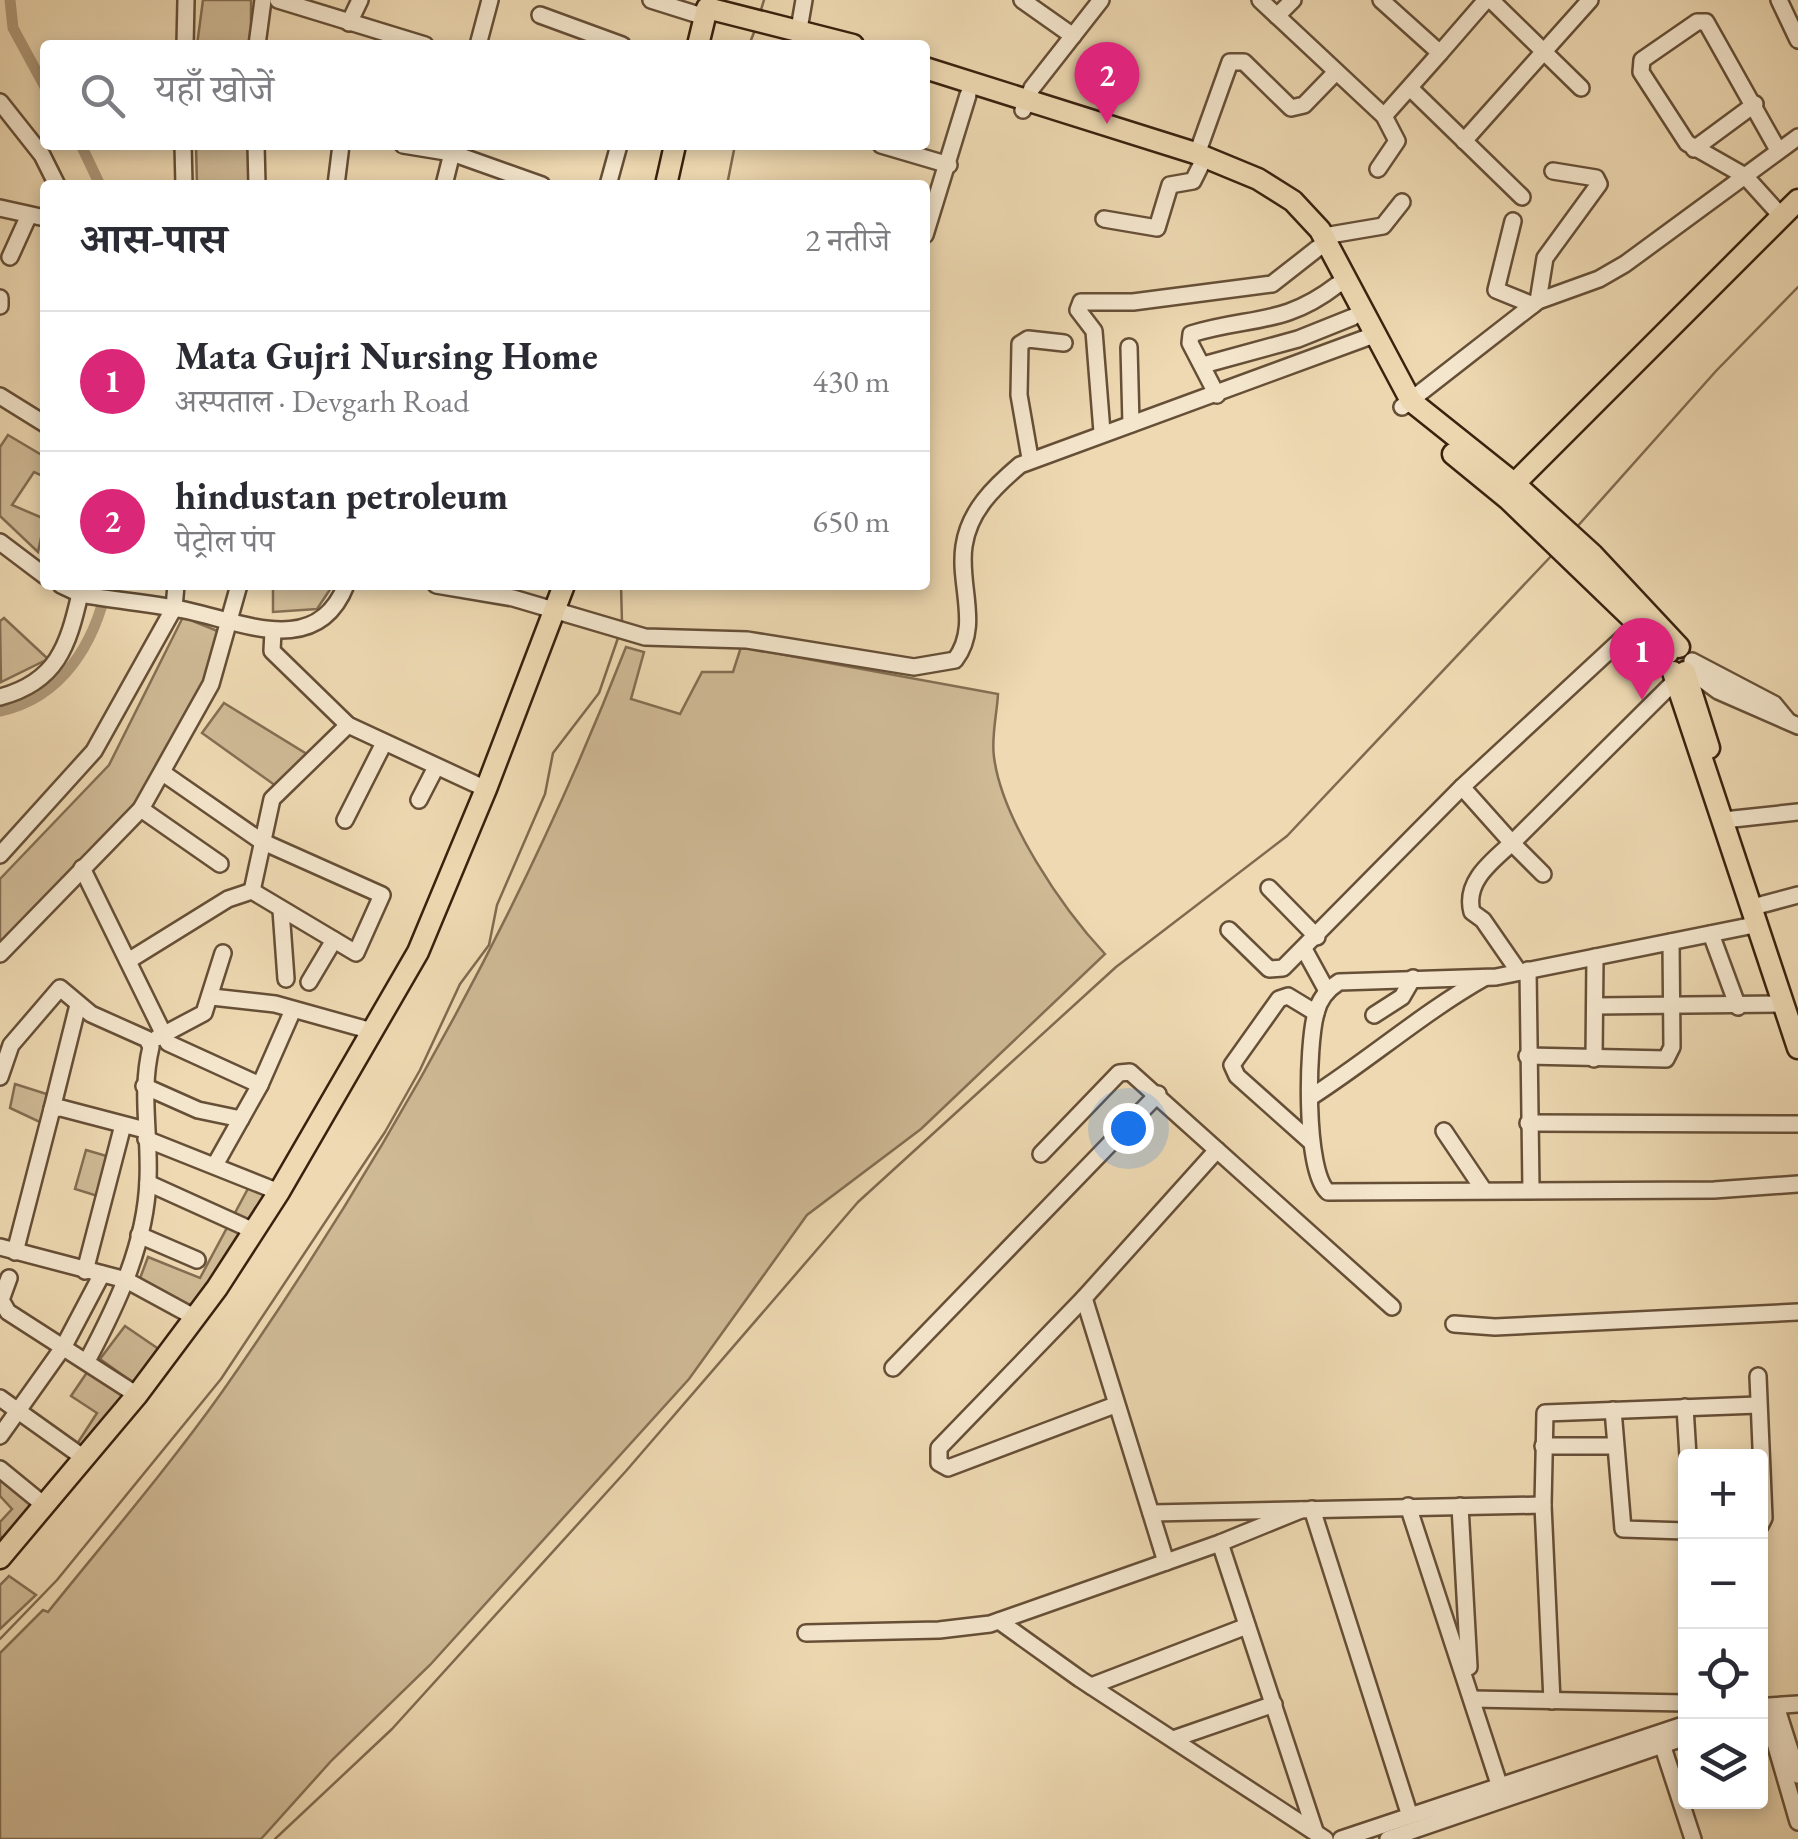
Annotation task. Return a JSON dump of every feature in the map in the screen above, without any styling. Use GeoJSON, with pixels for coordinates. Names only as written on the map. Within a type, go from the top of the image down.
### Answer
{"type":"FeatureCollection","features":[{"type":"Feature","properties":{"kind":"main road"},"geometry":{"type":"LineString","coordinates":[[699,40],[707,8],[804,40]]}},
{"type":"Feature","properties":{"kind":"main road"},"geometry":{"type":"LineString","coordinates":[[772,27],[798,29],[836,40]]}},
{"type":"Feature","properties":{"kind":"main road"},"geometry":{"type":"LineString","coordinates":[[930,70],[1279,191],[1304,210],[1406,404],[1587,561],[1680,665],[1715,794],[1798,1048]]}},
{"type":"Feature","properties":{"kind":"main road"},"geometry":{"type":"LineString","coordinates":[[930,82],[968,95],[1024,105]]}},
{"type":"Feature","properties":{"kind":"main road"},"geometry":{"type":"LineString","coordinates":[[667,180],[675,150]]}},
{"type":"Feature","properties":{"kind":"main road"},"geometry":{"type":"LineString","coordinates":[[1508,489],[1798,200]]}},
{"type":"Feature","properties":{"kind":"main road"},"geometry":{"type":"LineString","coordinates":[[1320,242],[1353,317],[1369,337]]}},
{"type":"Feature","properties":{"kind":"main road"},"geometry":{"type":"LineString","coordinates":[[1587,561],[1637,624],[1680,665]]}},
{"type":"Feature","properties":{"kind":"main road"},"geometry":{"type":"LineString","coordinates":[[3,1548],[137,1394],[279,1192],[418,952],[564,614],[564,590]]}},
{"type":"Feature","properties":{"kind":"street"},"geometry":{"type":"LineString","coordinates":[[184,40],[186,0]]}},
{"type":"Feature","properties":{"kind":"street"},"geometry":{"type":"LineString","coordinates":[[258,40],[263,0]]}},
{"type":"Feature","properties":{"kind":"street"},"geometry":{"type":"LineString","coordinates":[[278,0],[408,40]]}},
{"type":"Feature","properties":{"kind":"street"},"geometry":{"type":"LineString","coordinates":[[349,22],[360,0]]}},
{"type":"Feature","properties":{"kind":"street"},"geometry":{"type":"LineString","coordinates":[[479,40],[490,0]]}},
{"type":"Feature","properties":{"kind":"street"},"geometry":{"type":"LineString","coordinates":[[652,0],[707,8]]}},
{"type":"Feature","properties":{"kind":"street"},"geometry":{"type":"LineString","coordinates":[[678,0],[707,8]]}},
{"type":"Feature","properties":{"kind":"street"},"geometry":{"type":"LineString","coordinates":[[798,29],[804,0]]}},
{"type":"Feature","properties":{"kind":"street"},"geometry":{"type":"LineString","coordinates":[[1022,0],[1072,36]]}},
{"type":"Feature","properties":{"kind":"street"},"geometry":{"type":"LineString","coordinates":[[1024,105],[1101,0]]}},
{"type":"Feature","properties":{"kind":"street"},"geometry":{"type":"LineString","coordinates":[[1260,0],[1384,116],[1396,142],[1378,169]]}},
{"type":"Feature","properties":{"kind":"street"},"geometry":{"type":"LineString","coordinates":[[1277,16],[1293,0]]}},
{"type":"Feature","properties":{"kind":"street"},"geometry":{"type":"LineString","coordinates":[[1381,0],[1440,53]]}},
{"type":"Feature","properties":{"kind":"street"},"geometry":{"type":"LineString","coordinates":[[1384,116],[1488,0],[1581,88]]}},
{"type":"Feature","properties":{"kind":"street"},"geometry":{"type":"LineString","coordinates":[[1464,140],[1590,0]]}},
{"type":"Feature","properties":{"kind":"street"},"geometry":{"type":"LineString","coordinates":[[1779,0],[1792,11],[1798,40]]}},
{"type":"Feature","properties":{"kind":"street"},"geometry":{"type":"LineString","coordinates":[[540,15],[608,40]]}},
{"type":"Feature","properties":{"kind":"street"},"geometry":{"type":"LineString","coordinates":[[1778,150],[1755,104],[1703,20],[1646,56],[1641,72],[1671,122],[1694,149],[1746,176],[1782,217]]}},
{"type":"Feature","properties":{"kind":"street"},"geometry":{"type":"LineString","coordinates":[[1104,219],[1157,228],[1170,186],[1193,181],[1230,62],[1244,62],[1291,108],[1304,105],[1336,72]]}},
{"type":"Feature","properties":{"kind":"street"},"geometry":{"type":"LineString","coordinates":[[1410,88],[1522,197]]}},
{"type":"Feature","properties":{"kind":"street"},"geometry":{"type":"LineString","coordinates":[[930,221],[968,95]]}},
{"type":"Feature","properties":{"kind":"street"},"geometry":{"type":"LineString","coordinates":[[0,102],[42,155],[54,180]]}},
{"type":"Feature","properties":{"kind":"street"},"geometry":{"type":"LineString","coordinates":[[1694,149],[1755,104]]}},
{"type":"Feature","properties":{"kind":"street"},"geometry":{"type":"LineString","coordinates":[[1406,404],[1535,303],[1599,280],[1625,264],[1798,137]]}},
{"type":"Feature","properties":{"kind":"street"},"geometry":{"type":"LineString","coordinates":[[183,150],[184,180]]}},
{"type":"Feature","properties":{"kind":"street"},"geometry":{"type":"LineString","coordinates":[[256,150],[257,180]]}},
{"type":"Feature","properties":{"kind":"street"},"geometry":{"type":"LineString","coordinates":[[337,180],[340,150]]}},
{"type":"Feature","properties":{"kind":"street"},"geometry":{"type":"LineString","coordinates":[[445,180],[453,150]]}},
{"type":"Feature","properties":{"kind":"street"},"geometry":{"type":"LineString","coordinates":[[455,150],[530,180]]}},
{"type":"Feature","properties":{"kind":"street"},"geometry":{"type":"LineString","coordinates":[[609,180],[618,150]]}},
{"type":"Feature","properties":{"kind":"street"},"geometry":{"type":"LineString","coordinates":[[898,150],[949,165]]}},
{"type":"Feature","properties":{"kind":"street"},"geometry":{"type":"LineString","coordinates":[[1535,303],[1544,258],[1599,184],[1596,178],[1553,171]]}},
{"type":"Feature","properties":{"kind":"street"},"geometry":{"type":"LineString","coordinates":[[1102,432],[1094,331],[1078,310],[1081,302],[1134,302],[1272,284],[1320,242],[1383,226],[1402,202]]}},
{"type":"Feature","properties":{"kind":"street"},"geometry":{"type":"LineString","coordinates":[[0,208],[37,217],[10,257]]}},
{"type":"Feature","properties":{"kind":"street"},"geometry":{"type":"LineString","coordinates":[[1513,222],[1496,290],[1535,303]]}},
{"type":"Feature","properties":{"kind":"street"},"geometry":{"type":"LineString","coordinates":[[1217,395],[1190,344],[1191,334],[1293,314],[1337,285]]}},
{"type":"Feature","properties":{"kind":"street"},"geometry":{"type":"LineString","coordinates":[[0,298],[0,306]]}},
{"type":"Feature","properties":{"kind":"street"},"geometry":{"type":"LineString","coordinates":[[1203,364],[1298,339],[1353,317]]}},
{"type":"Feature","properties":{"kind":"street"},"geometry":{"type":"LineString","coordinates":[[458,590],[564,614],[629,634],[748,640],[914,668],[955,660],[968,628],[965,538],[979,506],[1030,458],[1217,395],[1369,337]]}},
{"type":"Feature","properties":{"kind":"street"},"geometry":{"type":"LineString","coordinates":[[1030,458],[1019,395],[1020,344],[1028,339],[1064,343]]}},
{"type":"Feature","properties":{"kind":"street"},"geometry":{"type":"LineString","coordinates":[[1129,347],[1131,424]]}},
{"type":"Feature","properties":{"kind":"street"},"geometry":{"type":"LineString","coordinates":[[0,396],[40,421]]}},
{"type":"Feature","properties":{"kind":"street"},"geometry":{"type":"LineString","coordinates":[[0,542],[40,572]]}},
{"type":"Feature","properties":{"kind":"street"},"geometry":{"type":"LineString","coordinates":[[72,590],[273,631],[320,619],[335,607],[344,590]]}},
{"type":"Feature","properties":{"kind":"street"},"geometry":{"type":"LineString","coordinates":[[0,855],[94,750],[174,608],[176,590]]}},
{"type":"Feature","properties":{"kind":"street"},"geometry":{"type":"LineString","coordinates":[[0,954],[141,809],[211,684],[237,590]]}},
{"type":"Feature","properties":{"kind":"street"},"geometry":{"type":"LineString","coordinates":[[0,698],[28,687],[64,653],[80,594]]}},
{"type":"Feature","properties":{"kind":"street"},"geometry":{"type":"LineString","coordinates":[[1230,930],[1274,970],[1304,949],[1462,787],[1637,624]]}},
{"type":"Feature","properties":{"kind":"street"},"geometry":{"type":"LineString","coordinates":[[273,631],[272,651],[348,725],[486,790]]}},
{"type":"Feature","properties":{"kind":"street"},"geometry":{"type":"LineString","coordinates":[[1531,1188],[1524,971],[1470,909],[1479,874],[1680,665],[1728,696],[1791,716]]}},
{"type":"Feature","properties":{"kind":"street"},"geometry":{"type":"LineString","coordinates":[[252,891],[272,799],[348,725]]}},
{"type":"Feature","properties":{"kind":"street"},"geometry":{"type":"LineString","coordinates":[[345,820],[384,743]]}},
{"type":"Feature","properties":{"kind":"street"},"geometry":{"type":"LineString","coordinates":[[419,800],[435,769]]}},
{"type":"Feature","properties":{"kind":"street"},"geometry":{"type":"LineString","coordinates":[[163,773],[261,841],[382,896],[356,952],[252,891]]}},
{"type":"Feature","properties":{"kind":"street"},"geometry":{"type":"LineString","coordinates":[[1462,787],[1544,874]]}},
{"type":"Feature","properties":{"kind":"street"},"geometry":{"type":"LineString","coordinates":[[141,809],[220,864]]}},
{"type":"Feature","properties":{"kind":"street"},"geometry":{"type":"LineString","coordinates":[[1724,820],[1798,812]]}},
{"type":"Feature","properties":{"kind":"street"},"geometry":{"type":"LineString","coordinates":[[82,868],[128,961],[156,1039],[144,1086],[148,1183],[139,1235],[126,1280],[87,1361]]}},
{"type":"Feature","properties":{"kind":"street"},"geometry":{"type":"LineString","coordinates":[[1269,888],[1317,937]]}},
{"type":"Feature","properties":{"kind":"street"},"geometry":{"type":"LineString","coordinates":[[128,961],[228,899],[252,891]]}},
{"type":"Feature","properties":{"kind":"street"},"geometry":{"type":"LineString","coordinates":[[1798,895],[1712,934],[1524,971],[1487,977],[1346,979],[1327,991],[1316,1013],[1311,1098],[1311,1142],[1321,1184],[1328,1192],[1714,1190],[1798,1184]]}},
{"type":"Feature","properties":{"kind":"street"},"geometry":{"type":"LineString","coordinates":[[281,910],[286,980]]}},
{"type":"Feature","properties":{"kind":"street"},"geometry":{"type":"LineString","coordinates":[[1712,934],[1738,1007]]}},
{"type":"Feature","properties":{"kind":"street"},"geometry":{"type":"LineString","coordinates":[[309,982],[334,940]]}},
{"type":"Feature","properties":{"kind":"street"},"geometry":{"type":"LineString","coordinates":[[1527,1056],[1666,1059],[1672,1047],[1672,942]]}},
{"type":"Feature","properties":{"kind":"street"},"geometry":{"type":"LineString","coordinates":[[1304,949],[1327,991]]}},
{"type":"Feature","properties":{"kind":"street"},"geometry":{"type":"LineString","coordinates":[[156,1039],[195,1020],[212,998],[224,954]]}},
{"type":"Feature","properties":{"kind":"street"},"geometry":{"type":"LineString","coordinates":[[1594,1059],[1595,957]]}},
{"type":"Feature","properties":{"kind":"street"},"geometry":{"type":"LineString","coordinates":[[1311,1098],[1400,1038],[1447,999],[1487,977]]}},
{"type":"Feature","properties":{"kind":"street"},"geometry":{"type":"LineString","coordinates":[[1374,1015],[1402,997],[1412,978]]}},
{"type":"Feature","properties":{"kind":"street"},"geometry":{"type":"LineString","coordinates":[[0,1077],[11,1045],[54,991],[64,989],[78,1005],[260,1085]]}},
{"type":"Feature","properties":{"kind":"street"},"geometry":{"type":"LineString","coordinates":[[1311,1142],[1237,1076],[1232,1065],[1280,1000],[1288,996],[1316,1013]]}},
{"type":"Feature","properties":{"kind":"street"},"geometry":{"type":"LineString","coordinates":[[212,998],[266,1002],[372,1031]]}},
{"type":"Feature","properties":{"kind":"street"},"geometry":{"type":"LineString","coordinates":[[1595,1006],[1784,1004]]}},
{"type":"Feature","properties":{"kind":"street"},"geometry":{"type":"LineString","coordinates":[[78,1005],[52,1110],[8,1250],[126,1280],[194,1317]]}},
{"type":"Feature","properties":{"kind":"street"},"geometry":{"type":"LineString","coordinates":[[216,1165],[260,1085],[292,1010]]}},
{"type":"Feature","properties":{"kind":"street"},"geometry":{"type":"LineString","coordinates":[[1041,1154],[1119,1073],[1130,1072],[1392,1307]]}},
{"type":"Feature","properties":{"kind":"street"},"geometry":{"type":"LineString","coordinates":[[144,1086],[198,1110],[241,1119]]}},
{"type":"Feature","properties":{"kind":"street"},"geometry":{"type":"LineString","coordinates":[[892,1368],[1158,1094]]}},
{"type":"Feature","properties":{"kind":"street"},"geometry":{"type":"LineString","coordinates":[[52,1110],[61,1108],[123,1125],[279,1192]]}},
{"type":"Feature","properties":{"kind":"street"},"geometry":{"type":"LineString","coordinates":[[1528,1123],[1798,1124]]}},
{"type":"Feature","properties":{"kind":"street"},"geometry":{"type":"LineString","coordinates":[[85,1272],[123,1125]]}},
{"type":"Feature","properties":{"kind":"street"},"geometry":{"type":"LineString","coordinates":[[1444,1130],[1483,1189]]}},
{"type":"Feature","properties":{"kind":"street"},"geometry":{"type":"LineString","coordinates":[[1114,1405],[948,1468],[939,1462],[938,1448],[1084,1298],[1217,1150]]}},
{"type":"Feature","properties":{"kind":"street"},"geometry":{"type":"LineString","coordinates":[[148,1183],[254,1231]]}},
{"type":"Feature","properties":{"kind":"street"},"geometry":{"type":"LineString","coordinates":[[139,1235],[197,1260]]}},
{"type":"Feature","properties":{"kind":"street"},"geometry":{"type":"LineString","coordinates":[[0,1436],[64,1346],[102,1274]]}},
{"type":"Feature","properties":{"kind":"street"},"geometry":{"type":"LineString","coordinates":[[9,1278],[1,1300],[4,1308],[137,1394]]}},
{"type":"Feature","properties":{"kind":"street"},"geometry":{"type":"LineString","coordinates":[[1084,1298],[1114,1405],[1166,1562]]}},
{"type":"Feature","properties":{"kind":"street"},"geometry":{"type":"LineString","coordinates":[[1454,1324],[1495,1327],[1798,1312]]}},
{"type":"Feature","properties":{"kind":"street"},"geometry":{"type":"LineString","coordinates":[[1758,1376],[1760,1449]]}},
{"type":"Feature","properties":{"kind":"street"},"geometry":{"type":"LineString","coordinates":[[0,1398],[84,1458]]}},
{"type":"Feature","properties":{"kind":"street"},"geometry":{"type":"LineString","coordinates":[[1552,1702],[1542,1417],[1549,1410],[1758,1405]]}},
{"type":"Feature","properties":{"kind":"street"},"geometry":{"type":"LineString","coordinates":[[1685,1407],[1688,1449]]}},
{"type":"Feature","properties":{"kind":"street"},"geometry":{"type":"LineString","coordinates":[[1612,1410],[1623,1529],[1678,1530]]}},
{"type":"Feature","properties":{"kind":"street"},"geometry":{"type":"LineString","coordinates":[[1543,1446],[1614,1446]]}},
{"type":"Feature","properties":{"kind":"street"},"geometry":{"type":"LineString","coordinates":[[0,1469],[44,1505]]}},
{"type":"Feature","properties":{"kind":"street"},"geometry":{"type":"LineString","coordinates":[[1150,1513],[1543,1505]]}},
{"type":"Feature","properties":{"kind":"street"},"geometry":{"type":"LineString","coordinates":[[1408,1506],[1498,1784]]}},
{"type":"Feature","properties":{"kind":"street"},"geometry":{"type":"LineString","coordinates":[[1460,1506],[1471,1695]]}},
{"type":"Feature","properties":{"kind":"street"},"geometry":{"type":"LineString","coordinates":[[806,1633],[940,1630],[999,1620],[1307,1510]]}},
{"type":"Feature","properties":{"kind":"street"},"geometry":{"type":"LineString","coordinates":[[1307,1510],[1410,1813]]}},
{"type":"Feature","properties":{"kind":"street"},"geometry":{"type":"LineString","coordinates":[[1220,1543],[1320,1835]]}},
{"type":"Feature","properties":{"kind":"street"},"geometry":{"type":"LineString","coordinates":[[999,1620],[1091,1686],[1320,1835]]}},
{"type":"Feature","properties":{"kind":"street"},"geometry":{"type":"LineString","coordinates":[[1091,1686],[1248,1626]]}},
{"type":"Feature","properties":{"kind":"street"},"geometry":{"type":"LineString","coordinates":[[1471,1695],[1552,1702],[1678,1703]]}},
{"type":"Feature","properties":{"kind":"street"},"geometry":{"type":"LineString","coordinates":[[1173,1739],[1274,1704]]}},
{"type":"Feature","properties":{"kind":"street"},"geometry":{"type":"LineString","coordinates":[[1768,1705],[1798,1704]]}},
{"type":"Feature","properties":{"kind":"street"},"geometry":{"type":"LineString","coordinates":[[1768,1707],[1798,1775]]}},
{"type":"Feature","properties":{"kind":"street"},"geometry":{"type":"LineString","coordinates":[[1768,1709],[1798,1822]]}},
{"type":"Feature","properties":{"kind":"street"},"geometry":{"type":"LineString","coordinates":[[1388,1839],[1660,1739],[1678,1729]]}},
{"type":"Feature","properties":{"kind":"street"},"geometry":{"type":"LineString","coordinates":[[1341,1839],[1498,1784],[1660,1739],[1678,1738]]}},
{"type":"Feature","properties":{"kind":"street"},"geometry":{"type":"LineString","coordinates":[[1660,1739],[1693,1839]]}},
{"type":"Feature","properties":{"kind":"shaded area"},"geometry":{"type":"Polygon","coordinates":[[[203,0],[251,0],[251,40],[198,40],[203,0]]]}},
{"type":"Feature","properties":{"kind":"shaded area"},"geometry":{"type":"Polygon","coordinates":[[[196,150],[252,150],[252,180],[197,180],[196,150]]]}},
{"type":"Feature","properties":{"kind":"shaded area"},"geometry":{"type":"Polygon","coordinates":[[[8,435],[40,454],[40,475],[34,472],[12,505],[40,517],[38,552],[0,516],[0,447],[8,435]]]}},
{"type":"Feature","properties":{"kind":"shaded area"},"geometry":{"type":"Polygon","coordinates":[[[273,590],[330,590],[317,609],[273,612],[273,590]]]}},
{"type":"Feature","properties":{"kind":"shaded area"},"geometry":{"type":"Polygon","coordinates":[[[183,617],[220,632],[203,690],[154,783],[0,947],[0,879],[109,765],[183,617]]]}},
{"type":"Feature","properties":{"kind":"shaded area"},"geometry":{"type":"Polygon","coordinates":[[[4,618],[48,659],[1,682],[0,621],[4,618]]]}},
{"type":"Feature","properties":{"kind":"shaded area"},"geometry":{"type":"Polygon","coordinates":[[[626,647],[644,652],[631,699],[680,714],[702,672],[733,672],[741,647],[998,694],[993,749],[1009,808],[1053,888],[1105,954],[921,1129],[807,1215],[689,1379],[430,1665],[332,1760],[261,1839],[0,1839],[0,1653],[43,1610],[48,1612],[180,1448],[222,1392],[339,1215],[496,938],[586,745],[626,647]]]}},
{"type":"Feature","properties":{"kind":"shaded area"},"geometry":{"type":"Polygon","coordinates":[[[224,703],[310,756],[276,786],[202,733],[224,703]]]}},
{"type":"Feature","properties":{"kind":"shaded area"},"geometry":{"type":"Polygon","coordinates":[[[15,1084],[53,1096],[44,1124],[10,1108],[15,1084]]]}},
{"type":"Feature","properties":{"kind":"shaded area"},"geometry":{"type":"Polygon","coordinates":[[[86,1150],[117,1159],[107,1199],[75,1189],[86,1150]]]}},
{"type":"Feature","properties":{"kind":"shaded area"},"geometry":{"type":"Polygon","coordinates":[[[251,1183],[270,1195],[198,1311],[139,1281],[148,1257],[200,1278],[251,1183]]]}},
{"type":"Feature","properties":{"kind":"shaded area"},"geometry":{"type":"Polygon","coordinates":[[[125,1326],[163,1352],[135,1384],[100,1359],[125,1326]]]}},
{"type":"Feature","properties":{"kind":"shaded area"},"geometry":{"type":"Polygon","coordinates":[[[90,1368],[133,1395],[85,1452],[75,1447],[97,1413],[71,1396],[90,1368]]]}},
{"type":"Feature","properties":{"kind":"shaded area"},"geometry":{"type":"Polygon","coordinates":[[[0,1474],[40,1506],[9,1544],[0,1536],[0,1522],[12,1509],[0,1496],[0,1474]]]}},
{"type":"Feature","properties":{"kind":"shaded area"},"geometry":{"type":"Polygon","coordinates":[[[9,1576],[36,1595],[0,1629],[0,1585],[9,1576]]]}},
{"type":"Feature","properties":{"kind":"waterway"},"geometry":{"type":"LineString","coordinates":[[10,0],[13,28],[40,78]]}},
{"type":"Feature","properties":{"kind":"waterway"},"geometry":{"type":"LineString","coordinates":[[760,13],[764,0]]}},
{"type":"Feature","properties":{"kind":"waterway"},"geometry":{"type":"LineString","coordinates":[[751,40],[755,30]]}},
{"type":"Feature","properties":{"kind":"waterway"},"geometry":{"type":"LineString","coordinates":[[83,150],[98,180]]}},
{"type":"Feature","properties":{"kind":"waterway"},"geometry":{"type":"LineString","coordinates":[[728,180],[734,150]]}},
{"type":"Feature","properties":{"kind":"waterway"},"geometry":{"type":"LineString","coordinates":[[1576,528],[1716,371],[1798,287]]}},
{"type":"Feature","properties":{"kind":"waterway"},"geometry":{"type":"LineString","coordinates":[[275,1839],[392,1729],[626,1471],[858,1202],[1116,967],[1287,836],[1554,553]]}},
{"type":"Feature","properties":{"kind":"waterway"},"geometry":{"type":"LineString","coordinates":[[0,711],[41,694],[72,665],[94,627],[106,590]]}},
{"type":"Feature","properties":{"kind":"waterway"},"geometry":{"type":"LineString","coordinates":[[621,590],[622,623]]}},
{"type":"Feature","properties":{"kind":"waterway"},"geometry":{"type":"LineString","coordinates":[[0,1639],[57,1580],[221,1379],[385,1132],[420,1070],[460,984],[489,945],[497,905],[545,794],[553,753],[599,693],[619,635]]}},
{"type":"Feature","properties":{"kind":"place","name":"hindustan petroleum"},"geometry":{"type":"Point","coordinates":[1107,124]}},
{"type":"Feature","properties":{"kind":"place","name":"Mata Gujri Nursing Home"},"geometry":{"type":"Point","coordinates":[1642,700]}}]}
